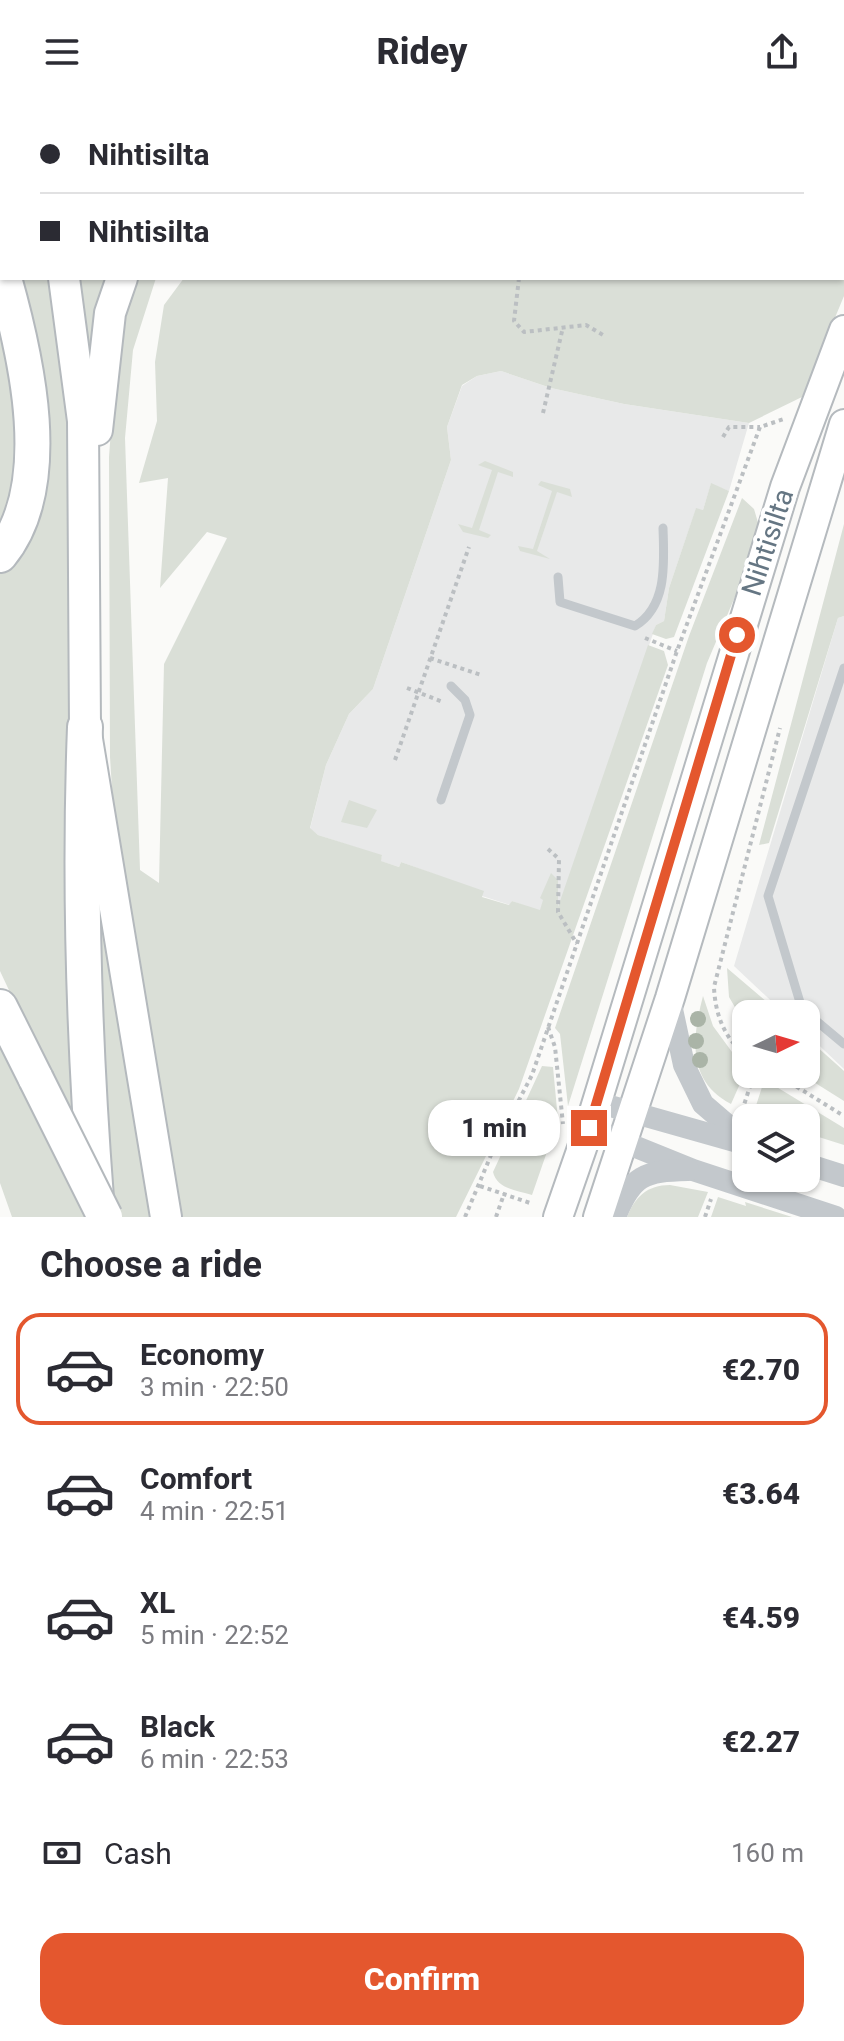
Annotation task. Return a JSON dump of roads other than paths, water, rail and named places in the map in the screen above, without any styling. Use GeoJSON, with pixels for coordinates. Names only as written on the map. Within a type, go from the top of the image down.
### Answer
{"type":"FeatureCollection","features":[{"type":"Feature","properties":{"kind":"highway"},"geometry":{"type":"LineString","coordinates":[[0,555],[20,520],[28,490],[31,426],[19,335],[4,280]]}},
{"type":"Feature","properties":{"kind":"highway"},"geometry":{"type":"LineString","coordinates":[[64,280],[83,421],[85,727],[81,817],[84,1009],[97,1217]]}},
{"type":"Feature","properties":{"kind":"highway"},"geometry":{"type":"LineString","coordinates":[[84,482],[98,427],[110,313],[121,280]]}},
{"type":"Feature","properties":{"kind":"highway"},"geometry":{"type":"LineString","coordinates":[[85,727],[166,1217]]}},
{"type":"Feature","properties":{"kind":"highway"},"geometry":{"type":"LineString","coordinates":[[0,1007],[105,1217]]}},
{"type":"Feature","properties":{"kind":"main road","name":"Nihtisilta"},"geometry":{"type":"LineString","coordinates":[[558,1217],[593,1115],[728,665],[812,413],[844,330]]}},
{"type":"Feature","properties":{"kind":"main road","name":"Nihtisilta"},"geometry":{"type":"LineString","coordinates":[[598,1217],[670,998],[844,424]]}},
{"type":"Feature","properties":{"kind":"street"},"geometry":{"type":"LineString","coordinates":[[670,998],[684,1065],[703,1104],[732,1130]]}},
{"type":"Feature","properties":{"kind":"street"},"geometry":{"type":"LineString","coordinates":[[593,1115],[634,1110],[732,1139]]}},
{"type":"Feature","properties":{"kind":"street"},"geometry":{"type":"LineString","coordinates":[[593,1115],[625,1140],[693,1170],[836,1217]]}},
{"type":"Feature","properties":{"kind":"street"},"geometry":{"type":"LineString","coordinates":[[820,1168],[844,1176]]}},
{"type":"Feature","properties":{"kind":"street"},"geometry":{"type":"LineString","coordinates":[[615,1217],[628,1187],[639,1178],[657,1171],[693,1170]]}},
{"type":"Feature","properties":{"kind":"lane"},"geometry":{"type":"LineString","coordinates":[[558,577],[560,602],[635,626],[649,618],[664,578],[663,528]]}},
{"type":"Feature","properties":{"kind":"lane"},"geometry":{"type":"LineString","coordinates":[[844,668],[768,896],[802,1009],[844,1044]]}},
{"type":"Feature","properties":{"kind":"lane"},"geometry":{"type":"LineString","coordinates":[[441,800],[470,715],[465,700],[451,686]]}}]}
